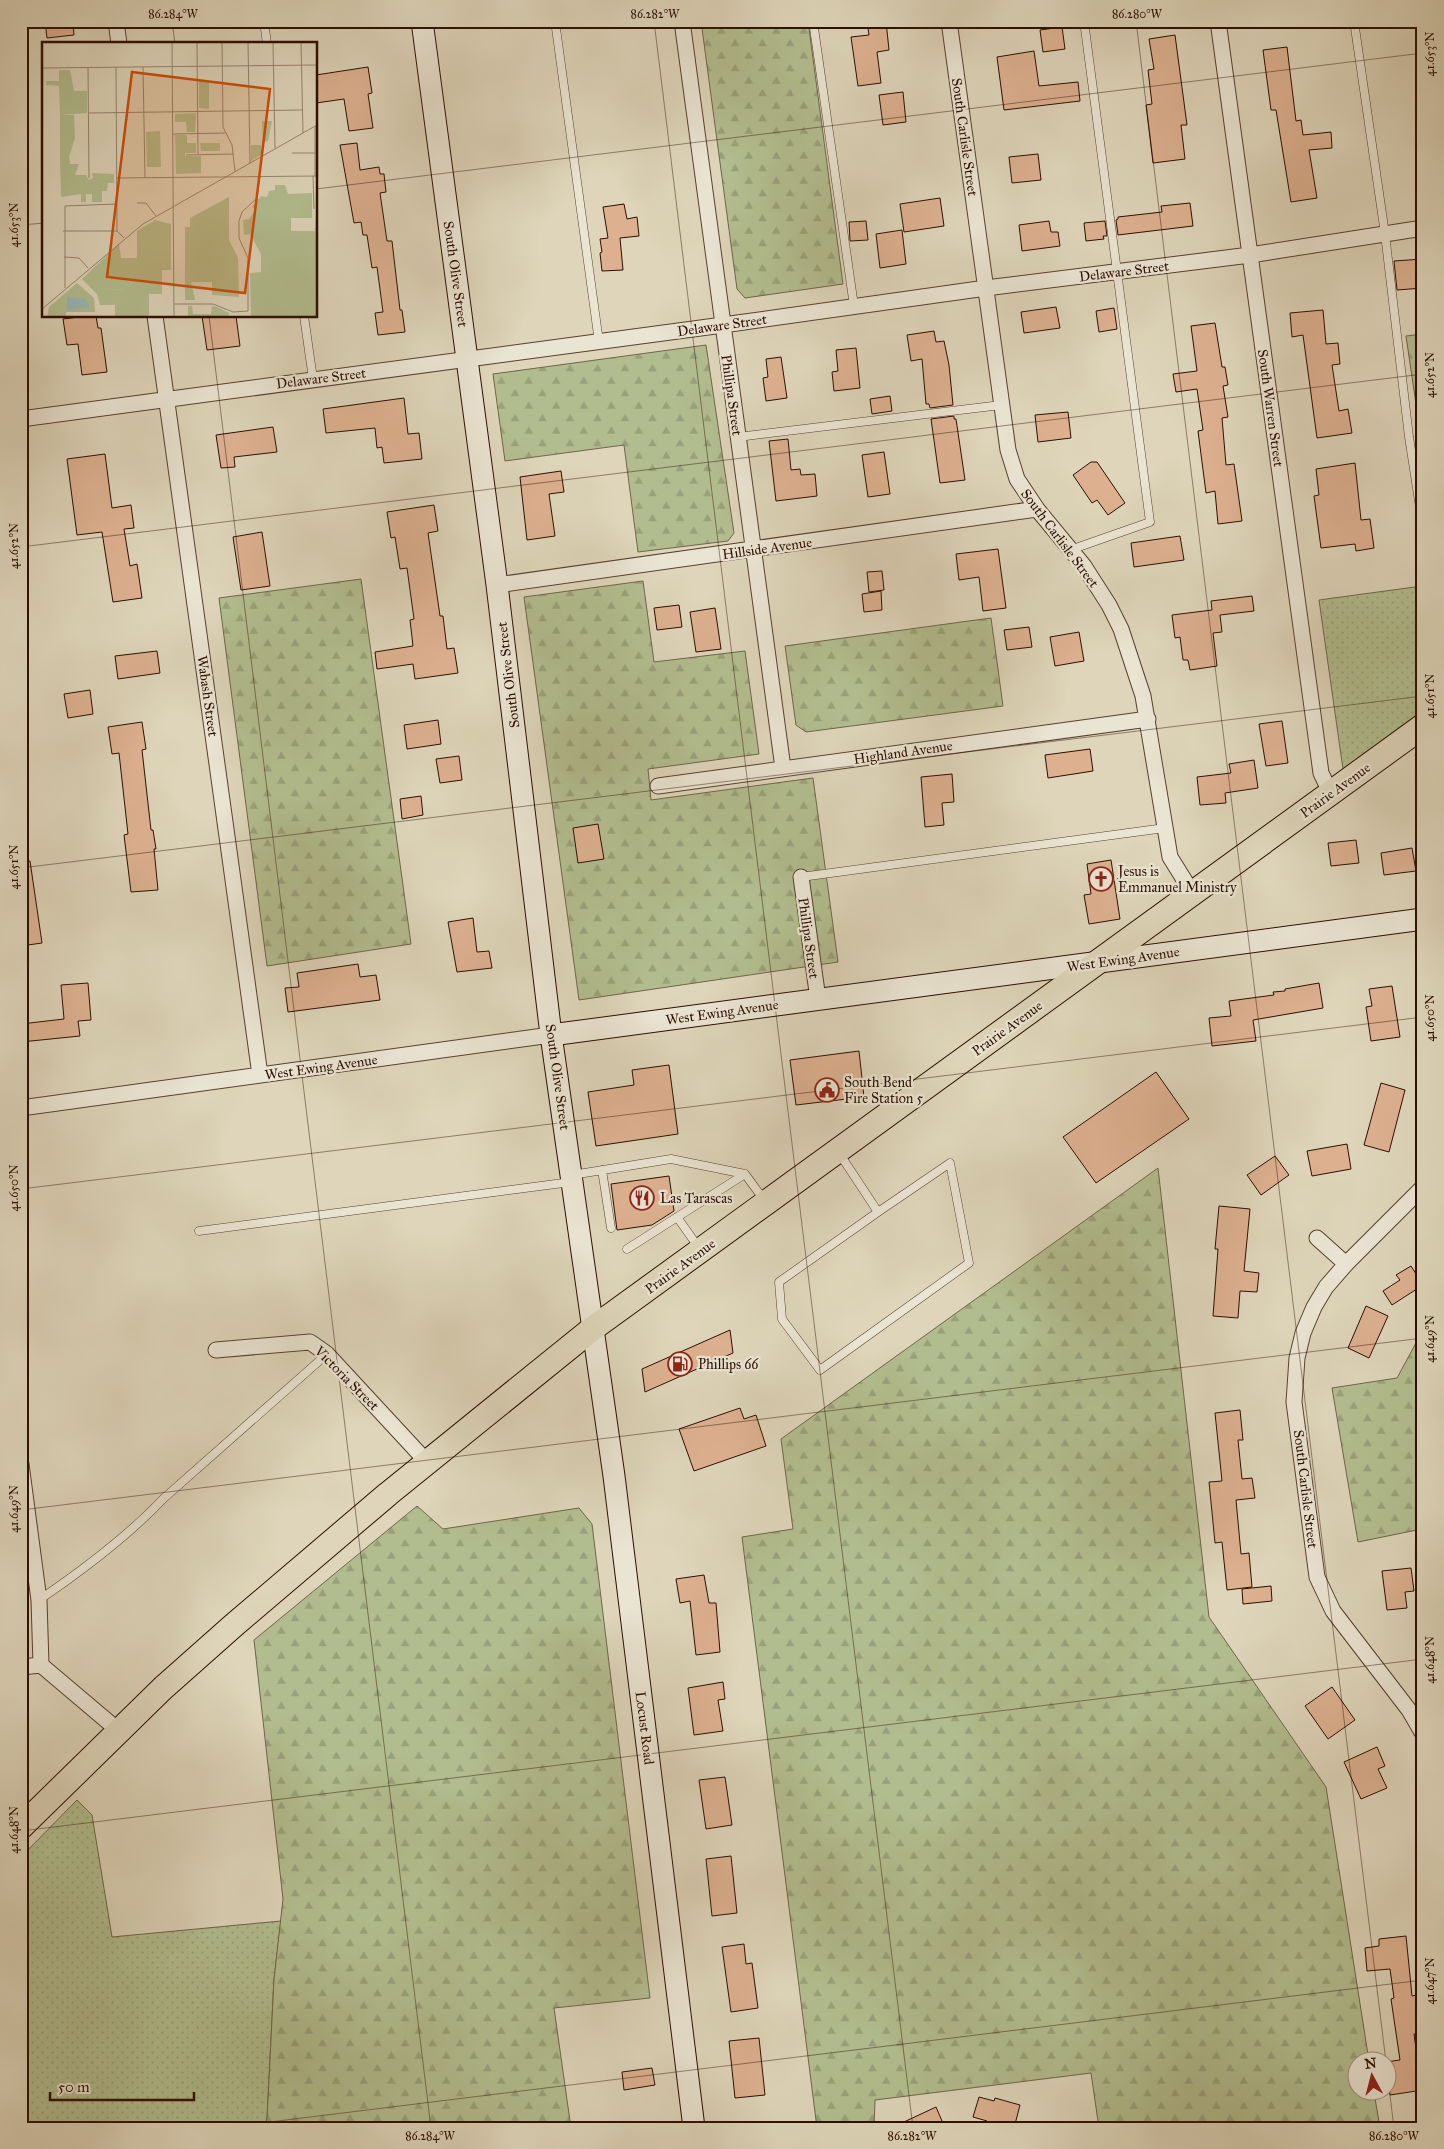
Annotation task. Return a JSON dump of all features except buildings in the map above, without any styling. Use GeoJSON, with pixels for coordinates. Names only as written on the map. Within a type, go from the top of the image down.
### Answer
{"type":"FeatureCollection","features":[{"type":"Feature","properties":{"kind":"main road","name":"Prairie Avenue"},"geometry":{"type":"LineString","coordinates":[[21,1828],[119,1731],[234,1625],[427,1462],[592,1330],[1423,726]]}},
{"type":"Feature","properties":{"kind":"street"},"geometry":{"type":"LineString","coordinates":[[116,21],[119,42]]}},
{"type":"Feature","properties":{"kind":"street","name":"South Olive Street"},"geometry":{"type":"LineString","coordinates":[[422,21],[497,585],[551,1035],[592,1330]]}},
{"type":"Feature","properties":{"kind":"street","name":"Phillipa Street"},"geometry":{"type":"LineString","coordinates":[[682,21],[783,768]]}},
{"type":"Feature","properties":{"kind":"street","name":"South Carlisle Street"},"geometry":{"type":"LineString","coordinates":[[949,21],[1008,450],[1017,479],[1037,510],[1084,566],[1120,629],[1144,696],[1170,857],[1193,894]]}},
{"type":"Feature","properties":{"kind":"street","name":"South Warren Street"},"geometry":{"type":"LineString","coordinates":[[1218,21],[1321,773],[1331,794]]}},
{"type":"Feature","properties":{"kind":"street","name":"Delaware Street"},"geometry":{"type":"LineString","coordinates":[[21,419],[723,326],[986,288],[1250,255],[1423,228]]}},
{"type":"Feature","properties":{"kind":"street","name":"Wabash Street"},"geometry":{"type":"LineString","coordinates":[[155,318],[260,1075]]}},
{"type":"Feature","properties":{"kind":"street","name":"Hillside Avenue"},"geometry":{"type":"LineString","coordinates":[[497,585],[1037,510]]}},
{"type":"Feature","properties":{"kind":"street","name":"Highland Avenue"},"geometry":{"type":"LineString","coordinates":[[658,786],[1148,719]]}},
{"type":"Feature","properties":{"kind":"street","name":"Phillipa Street"},"geometry":{"type":"LineString","coordinates":[[801,877],[818,999]]}},
{"type":"Feature","properties":{"kind":"street","name":"West Ewing Avenue"},"geometry":{"type":"LineString","coordinates":[[21,1108],[818,999],[1423,920]]}},
{"type":"Feature","properties":{"kind":"street","name":"South Carlisle Street"},"geometry":{"type":"LineString","coordinates":[[1423,1186],[1346,1264],[1326,1287],[1314,1307],[1303,1333],[1296,1365],[1294,1402],[1318,1577],[1333,1611],[1409,1710],[1423,1734]]}},
{"type":"Feature","properties":{"kind":"street"},"geometry":{"type":"LineString","coordinates":[[1317,1238],[1346,1264]]}},
{"type":"Feature","properties":{"kind":"street","name":"Locust Road"},"geometry":{"type":"LineString","coordinates":[[592,1330],[614,1476],[694,2128]]}},
{"type":"Feature","properties":{"kind":"street","name":"Victoria Street"},"geometry":{"type":"LineString","coordinates":[[216,1350],[310,1342],[326,1354],[427,1462]]}},
{"type":"Feature","properties":{"kind":"street"},"geometry":{"type":"LineString","coordinates":[[21,1464],[39,1600],[42,1665]]}},
{"type":"Feature","properties":{"kind":"street"},"geometry":{"type":"LineString","coordinates":[[21,1667],[42,1665],[119,1731]]}},
{"type":"Feature","properties":{"kind":"lane"},"geometry":{"type":"LineString","coordinates":[[264,21],[267,42]]}},
{"type":"Feature","properties":{"kind":"lane"},"geometry":{"type":"LineString","coordinates":[[555,21],[598,342]]}},
{"type":"Feature","properties":{"kind":"lane"},"geometry":{"type":"LineString","coordinates":[[813,21],[854,306]]}},
{"type":"Feature","properties":{"kind":"lane"},"geometry":{"type":"LineString","coordinates":[[1070,550],[1150,522],[1084,21]]}},
{"type":"Feature","properties":{"kind":"lane"},"geometry":{"type":"LineString","coordinates":[[1354,21],[1385,234],[1409,438],[1423,527]]}},
{"type":"Feature","properties":{"kind":"lane"},"geometry":{"type":"LineString","coordinates":[[304,318],[313,379]]}},
{"type":"Feature","properties":{"kind":"lane"},"geometry":{"type":"LineString","coordinates":[[738,437],[1001,405]]}},
{"type":"Feature","properties":{"kind":"lane"},"geometry":{"type":"LineString","coordinates":[[801,877],[1165,828]]}},
{"type":"Feature","properties":{"kind":"lane"},"geometry":{"type":"LineString","coordinates":[[838,1152],[878,1212]]}},
{"type":"Feature","properties":{"kind":"lane"},"geometry":{"type":"LineString","coordinates":[[199,1231],[572,1178],[602,1170],[671,1159],[745,1174],[766,1203]]}},
{"type":"Feature","properties":{"kind":"lane"},"geometry":{"type":"LineString","coordinates":[[950,1163],[969,1263],[820,1370],[782,1319],[778,1282],[878,1212],[950,1163]]}},
{"type":"Feature","properties":{"kind":"lane"},"geometry":{"type":"LineString","coordinates":[[602,1170],[611,1228]]}},
{"type":"Feature","properties":{"kind":"lane"},"geometry":{"type":"LineString","coordinates":[[627,1249],[745,1174]]}},
{"type":"Feature","properties":{"kind":"lane"},"geometry":{"type":"LineString","coordinates":[[677,1217],[701,1250]]}},
{"type":"Feature","properties":{"kind":"lane"},"geometry":{"type":"LineString","coordinates":[[39,1600],[87,1567],[143,1520],[163,1499],[326,1354]]}},
{"type":"Feature","properties":{"kind":"green space"},"geometry":{"type":"Polygon","coordinates":[[[701,21],[808,21],[843,284],[745,298],[737,289],[701,21]]]}},
{"type":"Feature","properties":{"kind":"green space"},"geometry":{"type":"Polygon","coordinates":[[[1423,334],[1423,452],[1406,336],[1423,334]]]}},
{"type":"Feature","properties":{"kind":"green space"},"geometry":{"type":"Polygon","coordinates":[[[706,345],[734,533],[728,541],[638,552],[624,445],[505,461],[493,374],[706,345]]]}},
{"type":"Feature","properties":{"kind":"green space"},"geometry":{"type":"Polygon","coordinates":[[[361,579],[411,944],[267,966],[219,598],[361,579]]]}},
{"type":"Feature","properties":{"kind":"green space"},"geometry":{"type":"Polygon","coordinates":[[[643,581],[654,662],[745,651],[759,754],[648,769],[651,800],[813,778],[838,962],[579,1000],[524,597],[643,581]]]}},
{"type":"Feature","properties":{"kind":"green space"},"geometry":{"type":"Polygon","coordinates":[[[1422,586],[1423,710],[1343,769],[1319,600],[1422,586]]]}},
{"type":"Feature","properties":{"kind":"green space"},"geometry":{"type":"Polygon","coordinates":[[[991,618],[1003,706],[806,732],[796,725],[785,646],[991,618]]]}},
{"type":"Feature","properties":{"kind":"green space"},"geometry":{"type":"Polygon","coordinates":[[[1158,1168],[1209,1617],[1326,1787],[1368,2052],[1346,2052],[1346,2102],[1376,2102],[1380,2128],[1099,2128],[1091,2073],[875,2100],[874,2128],[817,2128],[742,1537],[793,1529],[781,1439],[1158,1168]]]}},
{"type":"Feature","properties":{"kind":"green space"},"geometry":{"type":"Polygon","coordinates":[[[1423,1330],[1423,1536],[1417,1530],[1358,1542],[1332,1388],[1397,1378],[1423,1330]]]}},
{"type":"Feature","properties":{"kind":"green space"},"geometry":{"type":"Polygon","coordinates":[[[417,1506],[443,1529],[579,1508],[592,1524],[650,1998],[554,2008],[571,2128],[264,2128],[267,2119],[274,1979],[283,1899],[254,1640],[417,1506]]]}},
{"type":"Feature","properties":{"kind":"green space"},"geometry":{"type":"Polygon","coordinates":[[[77,1800],[92,1815],[112,1937],[281,1921],[274,1979],[267,2119],[264,2128],[21,2128],[21,1857],[77,1800]]]}},
{"type":"Feature","properties":{"kind":"place","name":"Jesus is Emmanuel Ministry"},"geometry":{"type":"Point","coordinates":[1101,879]}},
{"type":"Feature","properties":{"kind":"place","name":"South Bend Fire Station 5"},"geometry":{"type":"Point","coordinates":[827,1090]}},
{"type":"Feature","properties":{"kind":"place","name":"Las Tarascas"},"geometry":{"type":"Point","coordinates":[642,1198]}},
{"type":"Feature","properties":{"kind":"place","name":"Phillips 66"},"geometry":{"type":"Point","coordinates":[680,1364]}}]}
